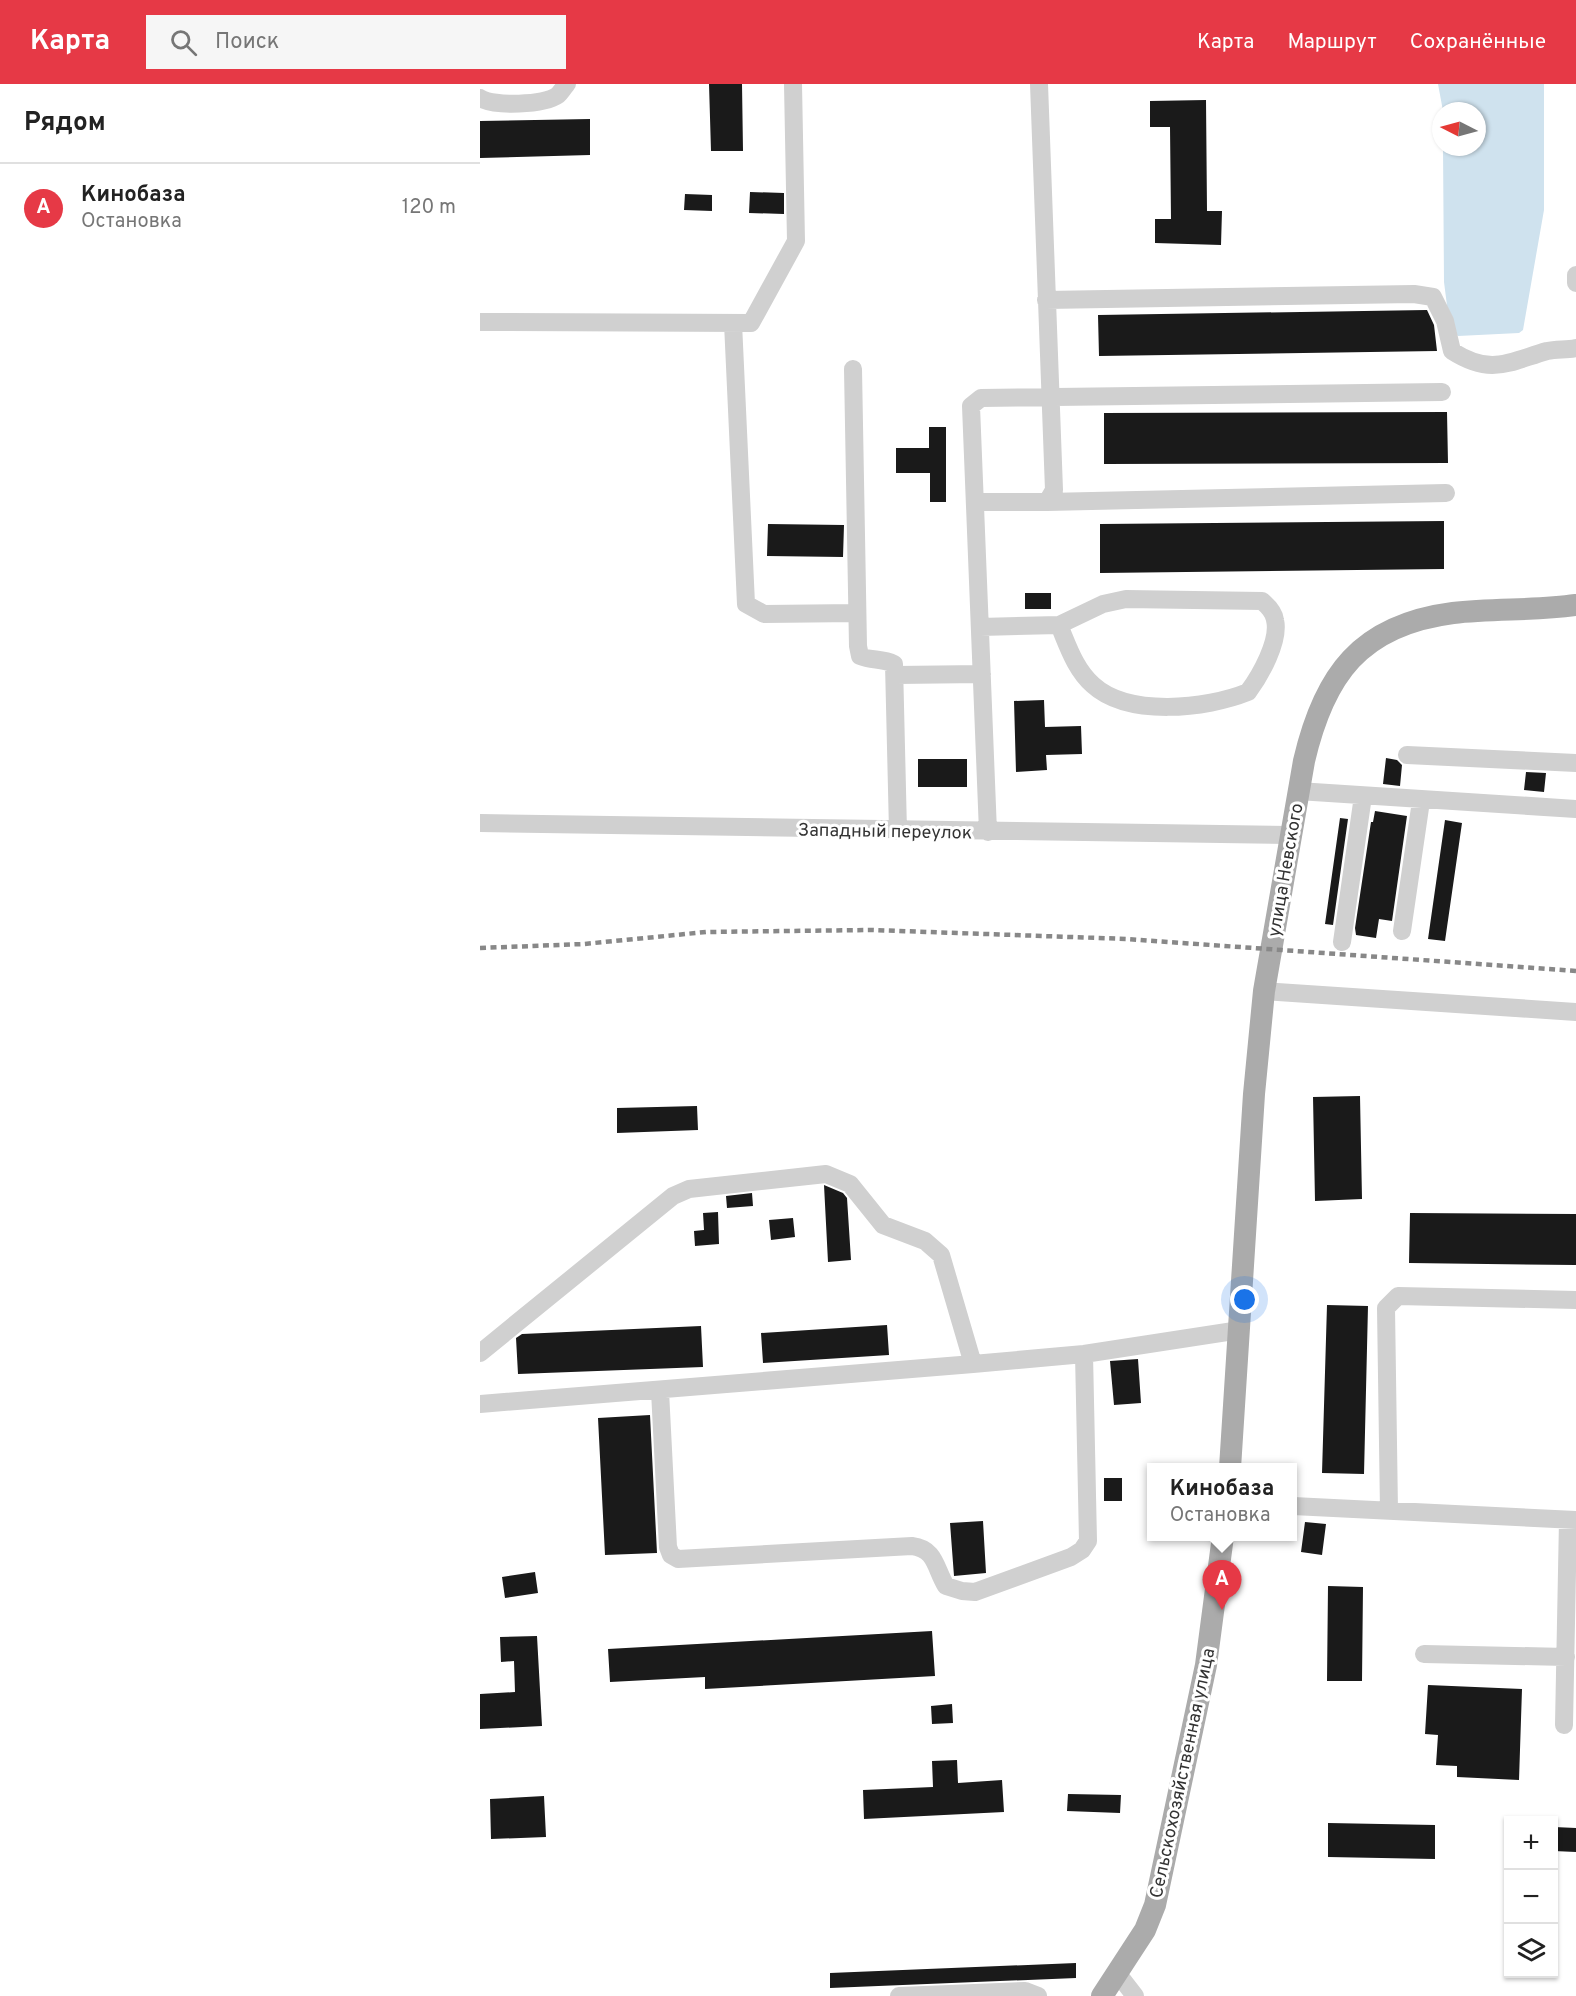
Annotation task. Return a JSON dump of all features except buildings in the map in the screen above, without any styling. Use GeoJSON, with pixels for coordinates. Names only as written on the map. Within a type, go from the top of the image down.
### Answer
{"type":"FeatureCollection","features":[{"type":"Feature","properties":{"kind":"main road","name":"улица Невского"},"geometry":{"type":"LineString","coordinates":[[1240,1330],[1254,1094],[1264,991],[1298,791],[1312,726],[1324,696],[1336,675],[1372,641],[1411,623],[1442,615],[1576,605]]}},
{"type":"Feature","properties":{"kind":"main road"},"geometry":{"type":"LineString","coordinates":[[1230,1463],[1240,1330]]}},
{"type":"Feature","properties":{"kind":"main road","name":"Сельскохозяйственная улица"},"geometry":{"type":"LineString","coordinates":[[1102,1996],[1145,1930],[1155,1905],[1206,1665],[1221,1541]]}},
{"type":"Feature","properties":{"kind":"street"},"geometry":{"type":"LineString","coordinates":[[480,98],[496,105],[546,100],[558,95],[567,84]]}},
{"type":"Feature","properties":{"kind":"street"},"geometry":{"type":"LineString","coordinates":[[480,322],[752,323],[796,241],[793,84]]}},
{"type":"Feature","properties":{"kind":"street"},"geometry":{"type":"LineString","coordinates":[[1039,84],[1054,489],[1047,502]]}},
{"type":"Feature","properties":{"kind":"street"},"geometry":{"type":"LineString","coordinates":[[1576,275],[1576,283]]}},
{"type":"Feature","properties":{"kind":"street"},"geometry":{"type":"LineString","coordinates":[[1046,300],[1414,294],[1433,297],[1445,321],[1452,351],[1469,362],[1509,365],[1549,350],[1576,348]]}},
{"type":"Feature","properties":{"kind":"street"},"geometry":{"type":"LineString","coordinates":[[734,323],[746,604],[764,614],[857,613]]}},
{"type":"Feature","properties":{"kind":"street"},"geometry":{"type":"LineString","coordinates":[[853,369],[857,613],[860,656],[868,659],[885,659],[894,664],[898,831]]}},
{"type":"Feature","properties":{"kind":"street"},"geometry":{"type":"LineString","coordinates":[[988,832],[972,406],[975,400],[981,398],[1442,392]]}},
{"type":"Feature","properties":{"kind":"street"},"geometry":{"type":"LineString","coordinates":[[975,502],[1446,493]]}},
{"type":"Feature","properties":{"kind":"street"},"geometry":{"type":"LineString","coordinates":[[980,627],[1059,625],[1103,604],[1126,599],[1262,601],[1271,609],[1276,622],[1273,641],[1248,692],[1210,704],[1185,705],[1126,704],[1106,695],[1078,669],[1059,625]]}},
{"type":"Feature","properties":{"kind":"street"},"geometry":{"type":"LineString","coordinates":[[896,675],[982,674]]}},
{"type":"Feature","properties":{"kind":"street"},"geometry":{"type":"LineString","coordinates":[[1407,755],[1576,763]]}},
{"type":"Feature","properties":{"kind":"street"},"geometry":{"type":"LineString","coordinates":[[1298,791],[1421,801],[1576,809]]}},
{"type":"Feature","properties":{"kind":"street"},"geometry":{"type":"LineString","coordinates":[[1342,942],[1363,796]]}},
{"type":"Feature","properties":{"kind":"street"},"geometry":{"type":"LineString","coordinates":[[1402,931],[1421,801]]}},
{"type":"Feature","properties":{"kind":"street","name":"Западный переулок"},"geometry":{"type":"LineString","coordinates":[[480,824],[1290,835]]}},
{"type":"Feature","properties":{"kind":"street"},"geometry":{"type":"LineString","coordinates":[[1264,991],[1576,1012]]}},
{"type":"Feature","properties":{"kind":"street"},"geometry":{"type":"LineString","coordinates":[[480,1353],[674,1196],[689,1189],[826,1174],[850,1184],[884,1225],[935,1247],[946,1270],[973,1365]]}},
{"type":"Feature","properties":{"kind":"street"},"geometry":{"type":"LineString","coordinates":[[1389,1511],[1386,1308],[1398,1296],[1576,1300]]}},
{"type":"Feature","properties":{"kind":"street"},"geometry":{"type":"LineString","coordinates":[[480,1404],[973,1365],[1084,1354],[1240,1330]]}},
{"type":"Feature","properties":{"kind":"street"},"geometry":{"type":"LineString","coordinates":[[660,1391],[668,1547],[671,1555],[678,1559],[921,1547],[931,1553],[946,1586],[975,1592],[1071,1557],[1082,1550],[1088,1541],[1084,1354]]}},
{"type":"Feature","properties":{"kind":"street"},"geometry":{"type":"LineString","coordinates":[[1297,1506],[1572,1520],[1564,1725]]}},
{"type":"Feature","properties":{"kind":"street"},"geometry":{"type":"LineString","coordinates":[[1424,1654],[1566,1657]]}},
{"type":"Feature","properties":{"kind":"street"},"geometry":{"type":"LineString","coordinates":[[1118,1974],[1135,1996]]}},
{"type":"Feature","properties":{"kind":"street"},"geometry":{"type":"LineString","coordinates":[[900,1996],[1025,1991],[1038,1996]]}},
{"type":"Feature","properties":{"kind":"water"},"geometry":{"type":"Polygon","coordinates":[[[1438,84],[1544,84],[1544,210],[1523,330],[1519,333],[1458,336],[1450,329],[1444,282],[1443,156],[1486,156],[1486,102],[1441,102],[1438,84]]]}},
{"type":"Feature","properties":{"kind":"railway"},"geometry":{"type":"LineString","coordinates":[[480,948],[584,944],[706,932],[873,930],[1127,939],[1576,971]]}},
{"type":"Feature","properties":{"kind":"place","name":"Кинобаза"},"geometry":{"type":"Point","coordinates":[1222,1610]}}]}
